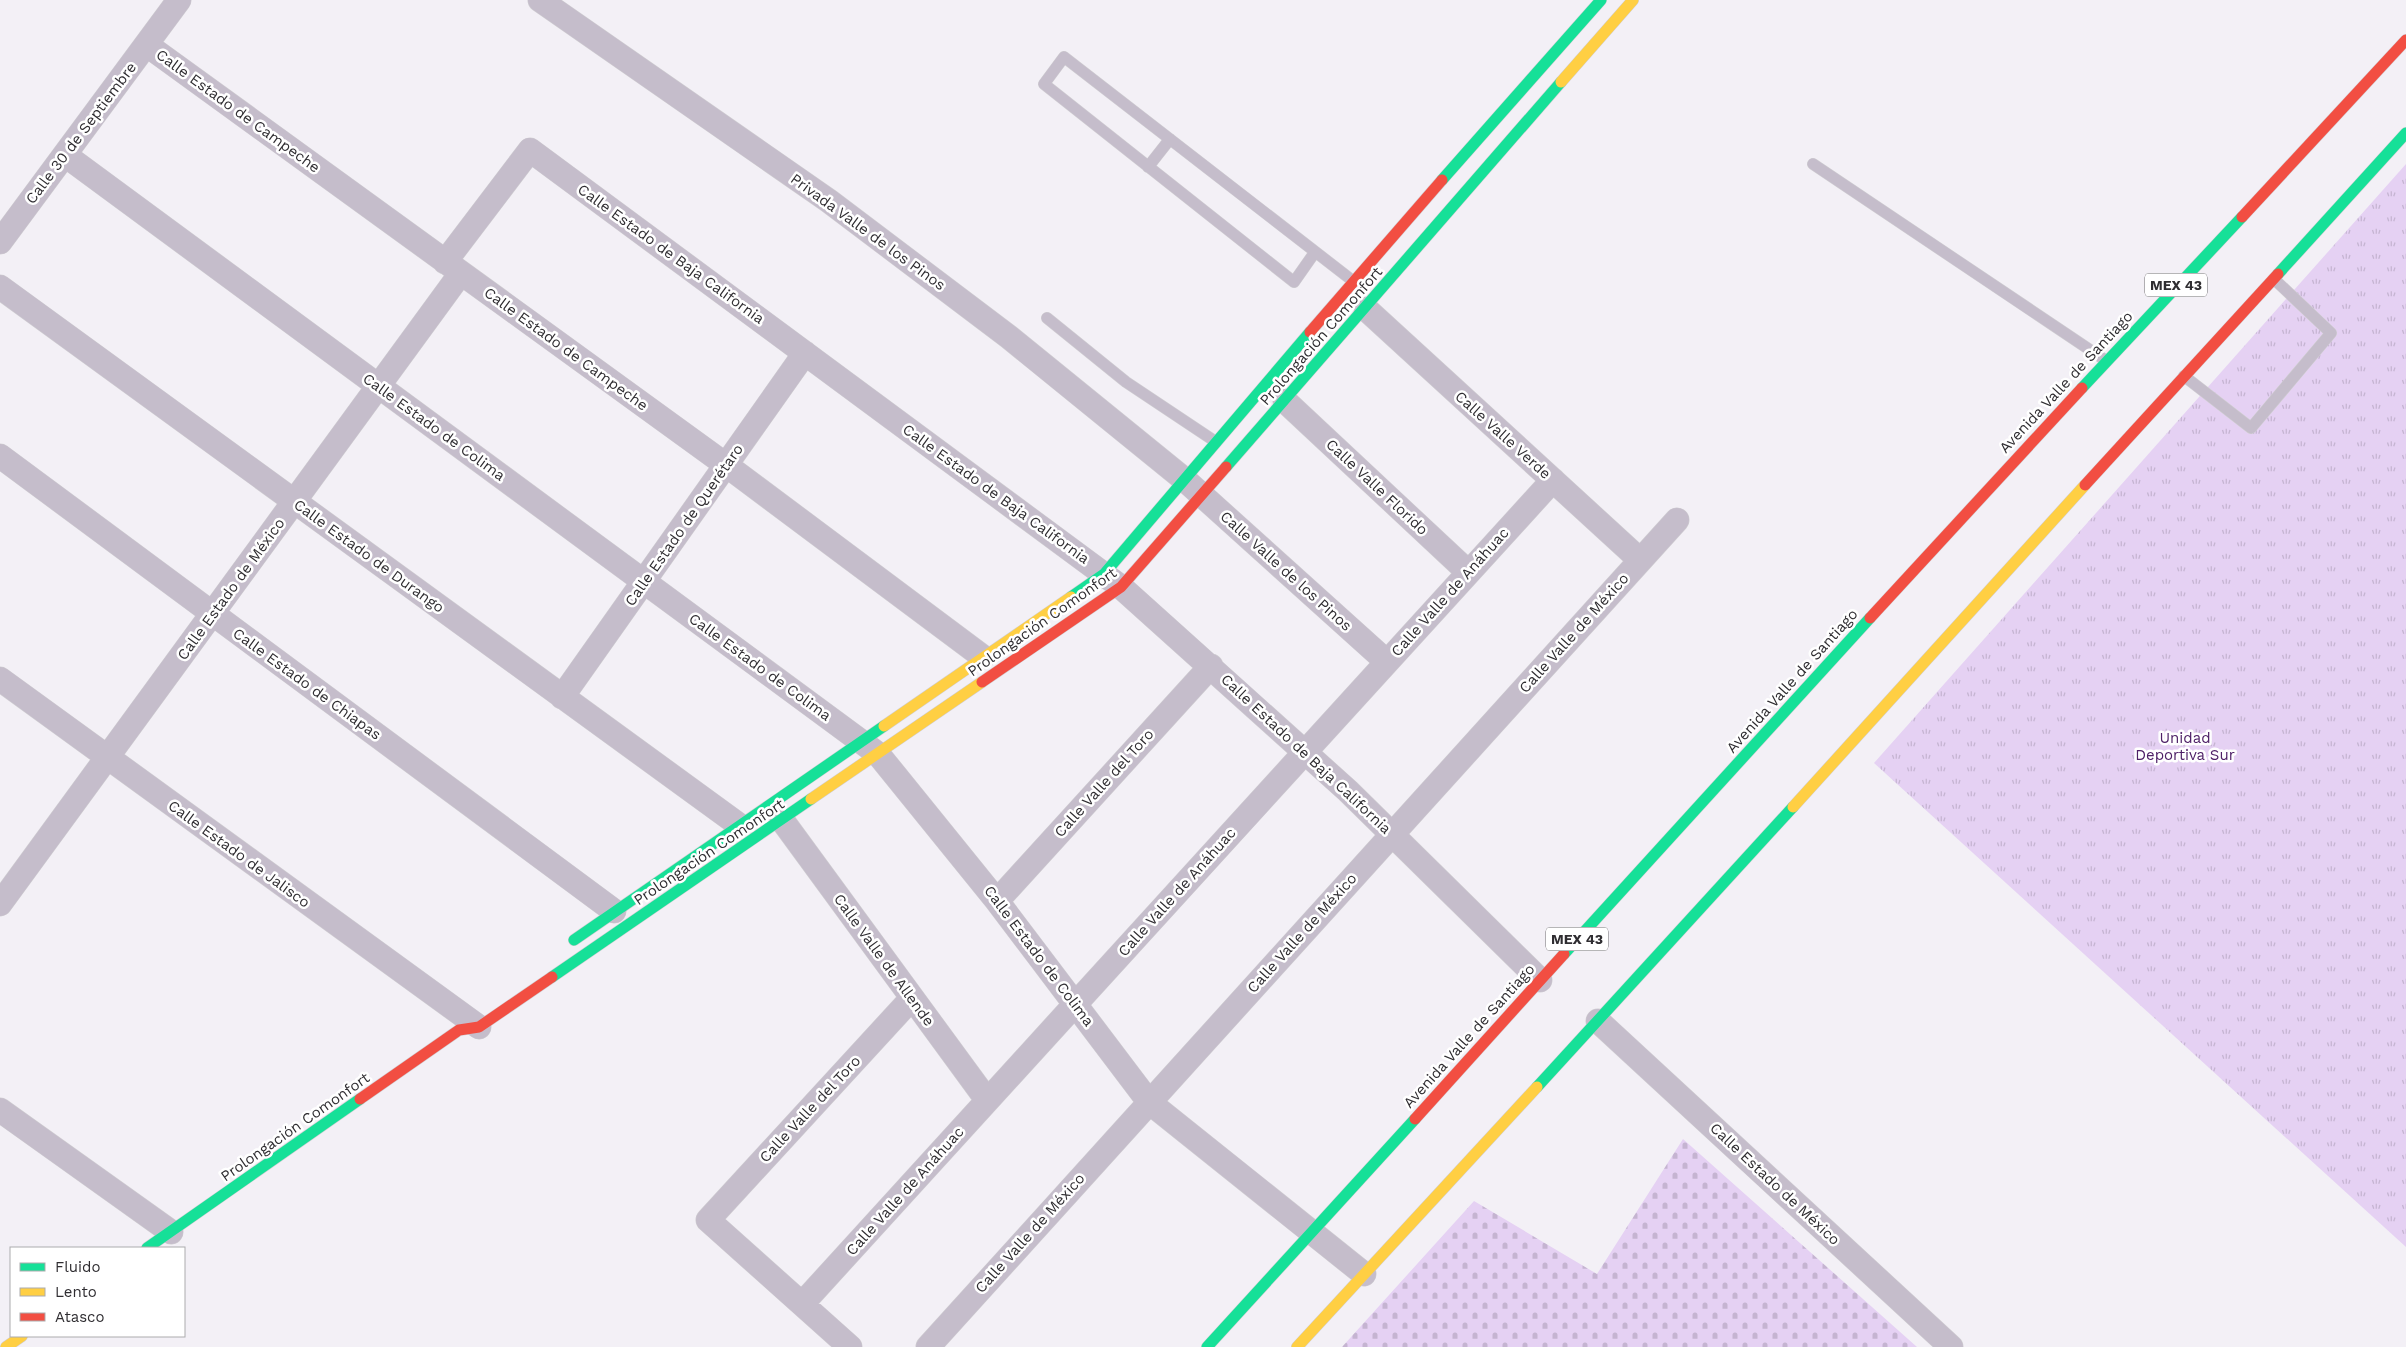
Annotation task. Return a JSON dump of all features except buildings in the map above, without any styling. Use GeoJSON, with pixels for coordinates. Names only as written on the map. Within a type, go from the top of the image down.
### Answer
{"type":"FeatureCollection","features":[{"type":"Feature","properties":{"kind":"main road","name":"Prolongación Comonfort"},"geometry":{"type":"LineString","coordinates":[[148,1247],[469,1021],[782,820],[983,657],[1113,581],[1193,487],[1216,442],[1353,281],[1601,0]]}},
{"type":"Feature","properties":{"kind":"main road","name":"Prolongación Comonfort"},"geometry":{"type":"LineString","coordinates":[[567,944],[738,825],[870,748],[1113,581],[1193,487],[1285,401],[1633,0]]}},
{"type":"Feature","properties":{"kind":"main road","name":"Avenida Valle de Santiago"},"geometry":{"type":"LineString","coordinates":[[1207,1347],[2105,360],[2406,40]]}},
{"type":"Feature","properties":{"kind":"main road"},"geometry":{"type":"LineString","coordinates":[[1297,1347],[1598,1021],[2406,133]]}},
{"type":"Feature","properties":{"kind":"main road"},"geometry":{"type":"LineString","coordinates":[[6,1347],[21,1337]]}},
{"type":"Feature","properties":{"kind":"street","name":"Calle 30 de Septiembre"},"geometry":{"type":"LineString","coordinates":[[0,242],[179,0]]}},
{"type":"Feature","properties":{"kind":"street","name":"Privada Valle de los Pinos"},"geometry":{"type":"LineString","coordinates":[[540,0],[837,207],[1009,338],[1193,487]]}},
{"type":"Feature","properties":{"kind":"street","name":"Calle Estado de Campeche"},"geometry":{"type":"LineString","coordinates":[[147,45],[726,466],[983,657]]}},
{"type":"Feature","properties":{"kind":"street","name":"Calle Estado de México"},"geometry":{"type":"LineString","coordinates":[[1,902],[379,386],[530,150]]}},
{"type":"Feature","properties":{"kind":"street","name":"Calle Estado de Baja California"},"geometry":{"type":"LineString","coordinates":[[530,150],[1113,581],[1306,751],[1540,980]]}},
{"type":"Feature","properties":{"kind":"street","name":"Calle Estado de Colima"},"geometry":{"type":"LineString","coordinates":[[65,155],[870,748],[997,900],[1149,1102],[1364,1274]]}},
{"type":"Feature","properties":{"kind":"street","name":"Calle Estado de Durango"},"geometry":{"type":"LineString","coordinates":[[0,286],[738,825]]}},
{"type":"Feature","properties":{"kind":"street","name":"Calle Valle Verde"},"geometry":{"type":"LineString","coordinates":[[1366,309],[1640,560]]}},
{"type":"Feature","properties":{"kind":"street","name":"Calle Estado de Querétaro"},"geometry":{"type":"LineString","coordinates":[[562,697],[805,353]]}},
{"type":"Feature","properties":{"kind":"street","name":"Calle Valle Florido"},"geometry":{"type":"LineString","coordinates":[[1285,401],[1468,572]]}},
{"type":"Feature","properties":{"kind":"street","name":"Calle Estado de Chiapas"},"geometry":{"type":"LineString","coordinates":[[0,456],[614,911]]}},
{"type":"Feature","properties":{"kind":"street","name":"Calle Valle de Anáhuac"},"geometry":{"type":"LineString","coordinates":[[802,1304],[1553,480]]}},
{"type":"Feature","properties":{"kind":"street","name":"Calle Valle de los Pinos"},"geometry":{"type":"LineString","coordinates":[[1193,487],[1387,662]]}},
{"type":"Feature","properties":{"kind":"street","name":"Calle Valle de México"},"geometry":{"type":"LineString","coordinates":[[928,1347],[1677,520]]}},
{"type":"Feature","properties":{"kind":"street","name":"Calle Valle del Toro"},"geometry":{"type":"LineString","coordinates":[[997,900],[1211,666]]}},
{"type":"Feature","properties":{"kind":"street","name":"Calle Estado de Jalisco"},"geometry":{"type":"LineString","coordinates":[[0,678],[469,1021]]}},
{"type":"Feature","properties":{"kind":"street","name":"Calle Valle de Allende"},"geometry":{"type":"LineString","coordinates":[[782,820],[987,1100]]}},
{"type":"Feature","properties":{"kind":"street","name":"Calle Valle del Toro"},"geometry":{"type":"LineString","coordinates":[[802,1304],[708,1220],[912,998]]}},
{"type":"Feature","properties":{"kind":"street","name":"Calle Estado de México"},"geometry":{"type":"LineString","coordinates":[[1598,1021],[1951,1347]]}},
{"type":"Feature","properties":{"kind":"street"},"geometry":{"type":"LineString","coordinates":[[0,1110],[171,1232]]}},
{"type":"Feature","properties":{"kind":"street"},"geometry":{"type":"LineString","coordinates":[[802,1304],[850,1347]]}},
{"type":"Feature","properties":{"kind":"lane"},"geometry":{"type":"LineString","coordinates":[[1315,252],[1294,282],[1044,84],[1064,56],[1353,281]]}},
{"type":"Feature","properties":{"kind":"lane"},"geometry":{"type":"LineString","coordinates":[[1148,167],[1170,139]]}},
{"type":"Feature","properties":{"kind":"lane"},"geometry":{"type":"LineString","coordinates":[[1813,164],[2105,360]]}},
{"type":"Feature","properties":{"kind":"lane"},"geometry":{"type":"LineString","coordinates":[[2184,376],[2252,428],[2331,333],[2273,278]]}},
{"type":"Feature","properties":{"kind":"lane"},"geometry":{"type":"LineString","coordinates":[[1047,318],[1126,382],[1216,442]]}},
{"type":"Feature","properties":{"kind":"green space","name":"Unidad Deportiva Sur"},"geometry":{"type":"Polygon","coordinates":[[[2406,164],[2406,1247],[1874,763],[2406,164]]]}},
{"type":"Feature","properties":{"kind":"green space"},"geometry":{"type":"Polygon","coordinates":[[[1683,1139],[1917,1347],[1342,1347],[1474,1201],[1597,1274],[1683,1139]]]}},
{"type":"Feature","properties":{"kind":"traffic: fast"},"geometry":{"type":"LineString","coordinates":[[1442,180],[1601,0]]}},
{"type":"Feature","properties":{"kind":"traffic: fast"},"geometry":{"type":"LineString","coordinates":[[1226,467],[1561,82]]}},
{"type":"Feature","properties":{"kind":"traffic: fast"},"geometry":{"type":"LineString","coordinates":[[2278,274],[2406,133]]}},
{"type":"Feature","properties":{"kind":"traffic: fast"},"geometry":{"type":"LineString","coordinates":[[2082,388],[2242,217]]}},
{"type":"Feature","properties":{"kind":"traffic: fast"},"geometry":{"type":"LineString","coordinates":[[1071,597],[1104,574],[1310,332]]}},
{"type":"Feature","properties":{"kind":"traffic: fast"},"geometry":{"type":"LineString","coordinates":[[1564,954],[1870,618]]}},
{"type":"Feature","properties":{"kind":"traffic: fast"},"geometry":{"type":"LineString","coordinates":[[574,940],[884,726]]}},
{"type":"Feature","properties":{"kind":"traffic: fast"},"geometry":{"type":"LineString","coordinates":[[552,977],[811,799]]}},
{"type":"Feature","properties":{"kind":"traffic: fast"},"geometry":{"type":"LineString","coordinates":[[1537,1087],[1793,807]]}},
{"type":"Feature","properties":{"kind":"traffic: fast"},"geometry":{"type":"LineString","coordinates":[[148,1247],[360,1099]]}},
{"type":"Feature","properties":{"kind":"traffic: fast"},"geometry":{"type":"LineString","coordinates":[[1207,1347],[1415,1119]]}},
{"type":"Feature","properties":{"kind":"traffic: slow"},"geometry":{"type":"LineString","coordinates":[[1561,82],[1633,0]]}},
{"type":"Feature","properties":{"kind":"traffic: slow"},"geometry":{"type":"LineString","coordinates":[[1793,807],[2085,485]]}},
{"type":"Feature","properties":{"kind":"traffic: slow"},"geometry":{"type":"LineString","coordinates":[[884,726],[1071,597]]}},
{"type":"Feature","properties":{"kind":"traffic: slow"},"geometry":{"type":"LineString","coordinates":[[811,799],[982,682]]}},
{"type":"Feature","properties":{"kind":"traffic: slow"},"geometry":{"type":"LineString","coordinates":[[1297,1347],[1537,1087]]}},
{"type":"Feature","properties":{"kind":"traffic: slow"},"geometry":{"type":"LineString","coordinates":[[6,1347],[21,1337]]}},
{"type":"Feature","properties":{"kind":"traffic: jam"},"geometry":{"type":"LineString","coordinates":[[2242,217],[2406,40]]}},
{"type":"Feature","properties":{"kind":"traffic: jam"},"geometry":{"type":"LineString","coordinates":[[1310,332],[1442,180]]}},
{"type":"Feature","properties":{"kind":"traffic: jam"},"geometry":{"type":"LineString","coordinates":[[2085,485],[2278,274]]}},
{"type":"Feature","properties":{"kind":"traffic: jam"},"geometry":{"type":"LineString","coordinates":[[1870,618],[2082,388]]}},
{"type":"Feature","properties":{"kind":"traffic: jam"},"geometry":{"type":"LineString","coordinates":[[982,682],[1121,587],[1226,467]]}},
{"type":"Feature","properties":{"kind":"traffic: jam"},"geometry":{"type":"LineString","coordinates":[[1415,1119],[1564,954]]}},
{"type":"Feature","properties":{"kind":"traffic: jam"},"geometry":{"type":"LineString","coordinates":[[360,1099],[459,1030],[479,1027],[552,977]]}}]}
